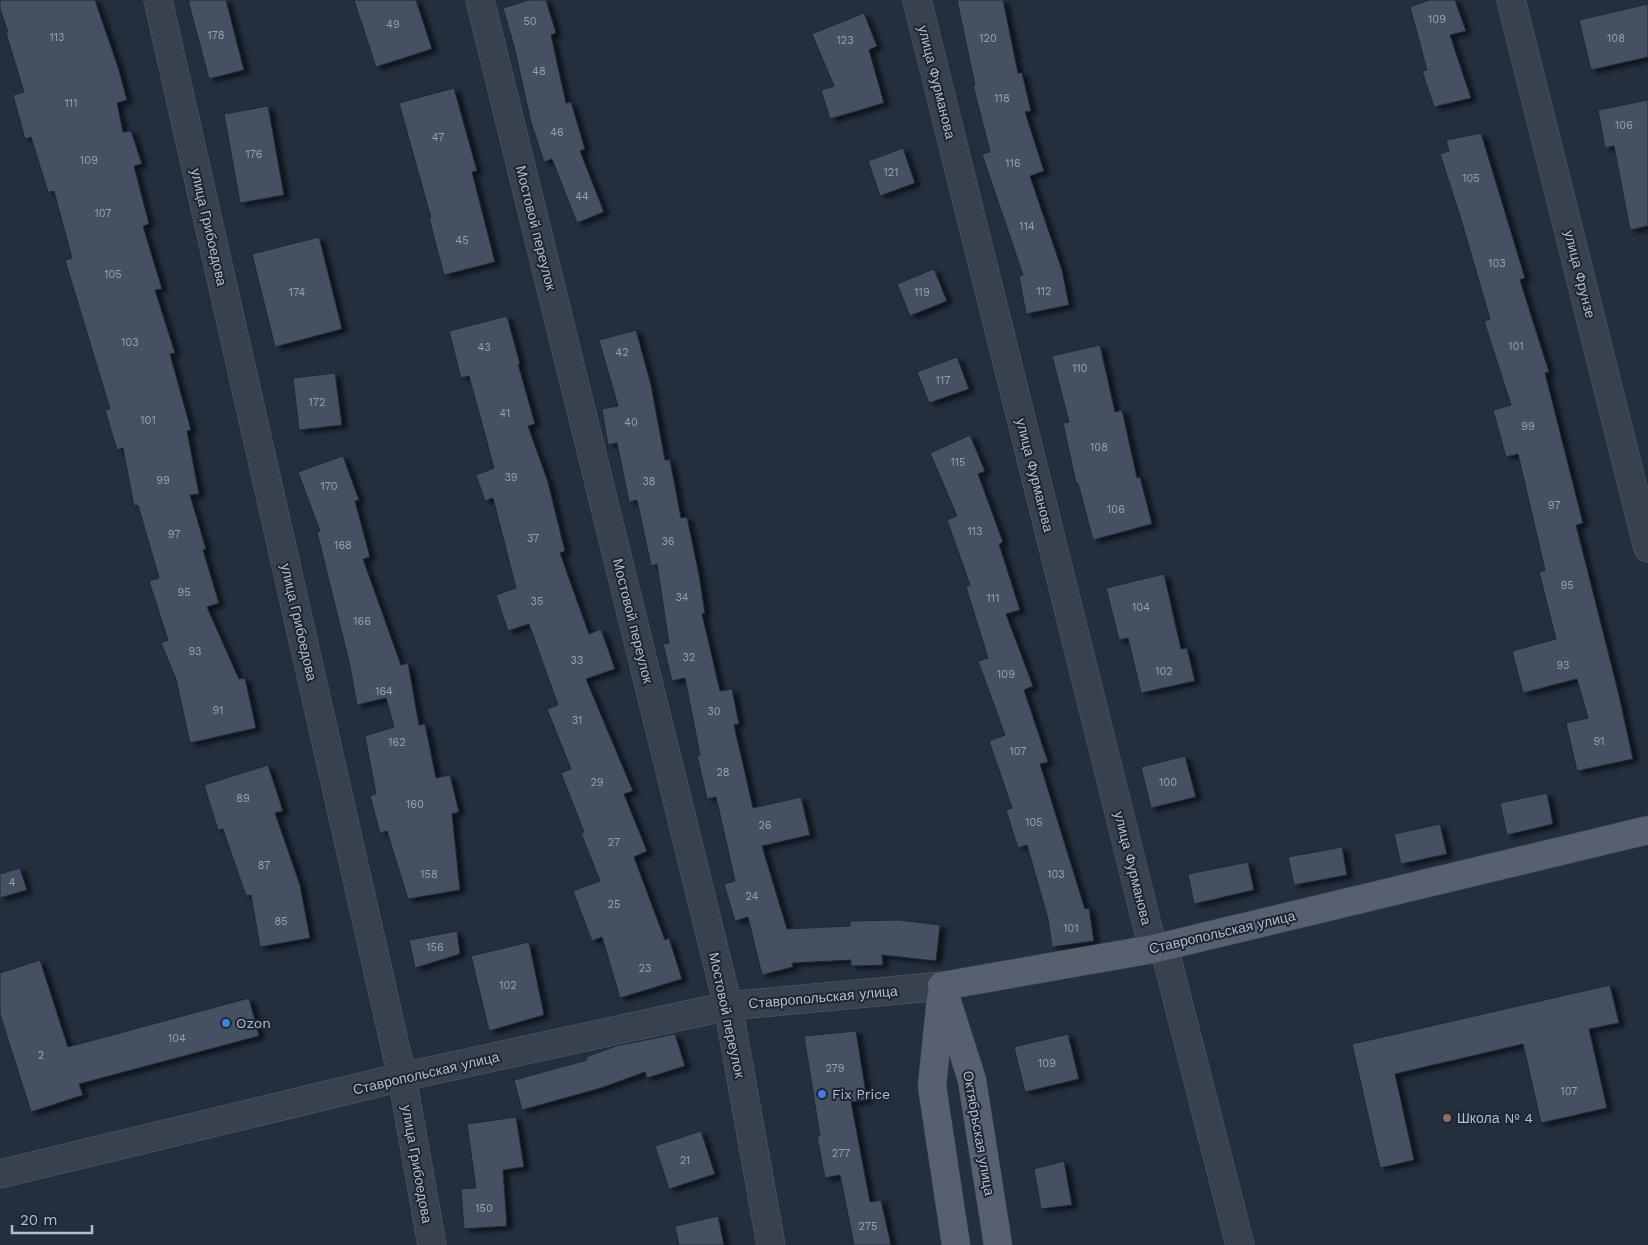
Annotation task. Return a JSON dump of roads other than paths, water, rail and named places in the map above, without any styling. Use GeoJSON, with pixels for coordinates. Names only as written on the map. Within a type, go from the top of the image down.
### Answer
{"type":"FeatureCollection","features":[{"type":"Feature","properties":{"kind":"main road","name":"Ставропольская улица"},"geometry":{"type":"LineString","coordinates":[[942,986],[1159,948],[1648,830]]}},
{"type":"Feature","properties":{"kind":"main road"},"geometry":{"type":"LineString","coordinates":[[942,986],[932,1086],[956,1245]]}},
{"type":"Feature","properties":{"kind":"main road","name":"Октябрьская улица"},"geometry":{"type":"LineString","coordinates":[[942,986],[972,1080],[998,1245]]}},
{"type":"Feature","properties":{"kind":"street","name":"улица Грибоедова"},"geometry":{"type":"LineString","coordinates":[[158,0],[402,1077],[432,1245]]}},
{"type":"Feature","properties":{"kind":"street","name":"Мостовой переулок"},"geometry":{"type":"LineString","coordinates":[[480,0],[728,1006],[771,1245]]}},
{"type":"Feature","properties":{"kind":"street","name":"улица Фурманова"},"geometry":{"type":"LineString","coordinates":[[916,0],[1159,948],[1240,1245]]}},
{"type":"Feature","properties":{"kind":"street","name":"улица Фрунзе"},"geometry":{"type":"LineString","coordinates":[[1511,0],[1648,548]]}},
{"type":"Feature","properties":{"kind":"street","name":"Ставропольская улица"},"geometry":{"type":"LineString","coordinates":[[0,1174],[402,1077],[728,1006],[942,986]]}},
{"type":"Feature","properties":{"kind":"place","name":"Ozon"},"geometry":{"type":"Point","coordinates":[226,1023]}},
{"type":"Feature","properties":{"kind":"place","name":"Fix Price"},"geometry":{"type":"Point","coordinates":[822,1094]}},
{"type":"Feature","properties":{"kind":"place","name":"Школа № 4"},"geometry":{"type":"Point","coordinates":[1447,1118]}}]}
